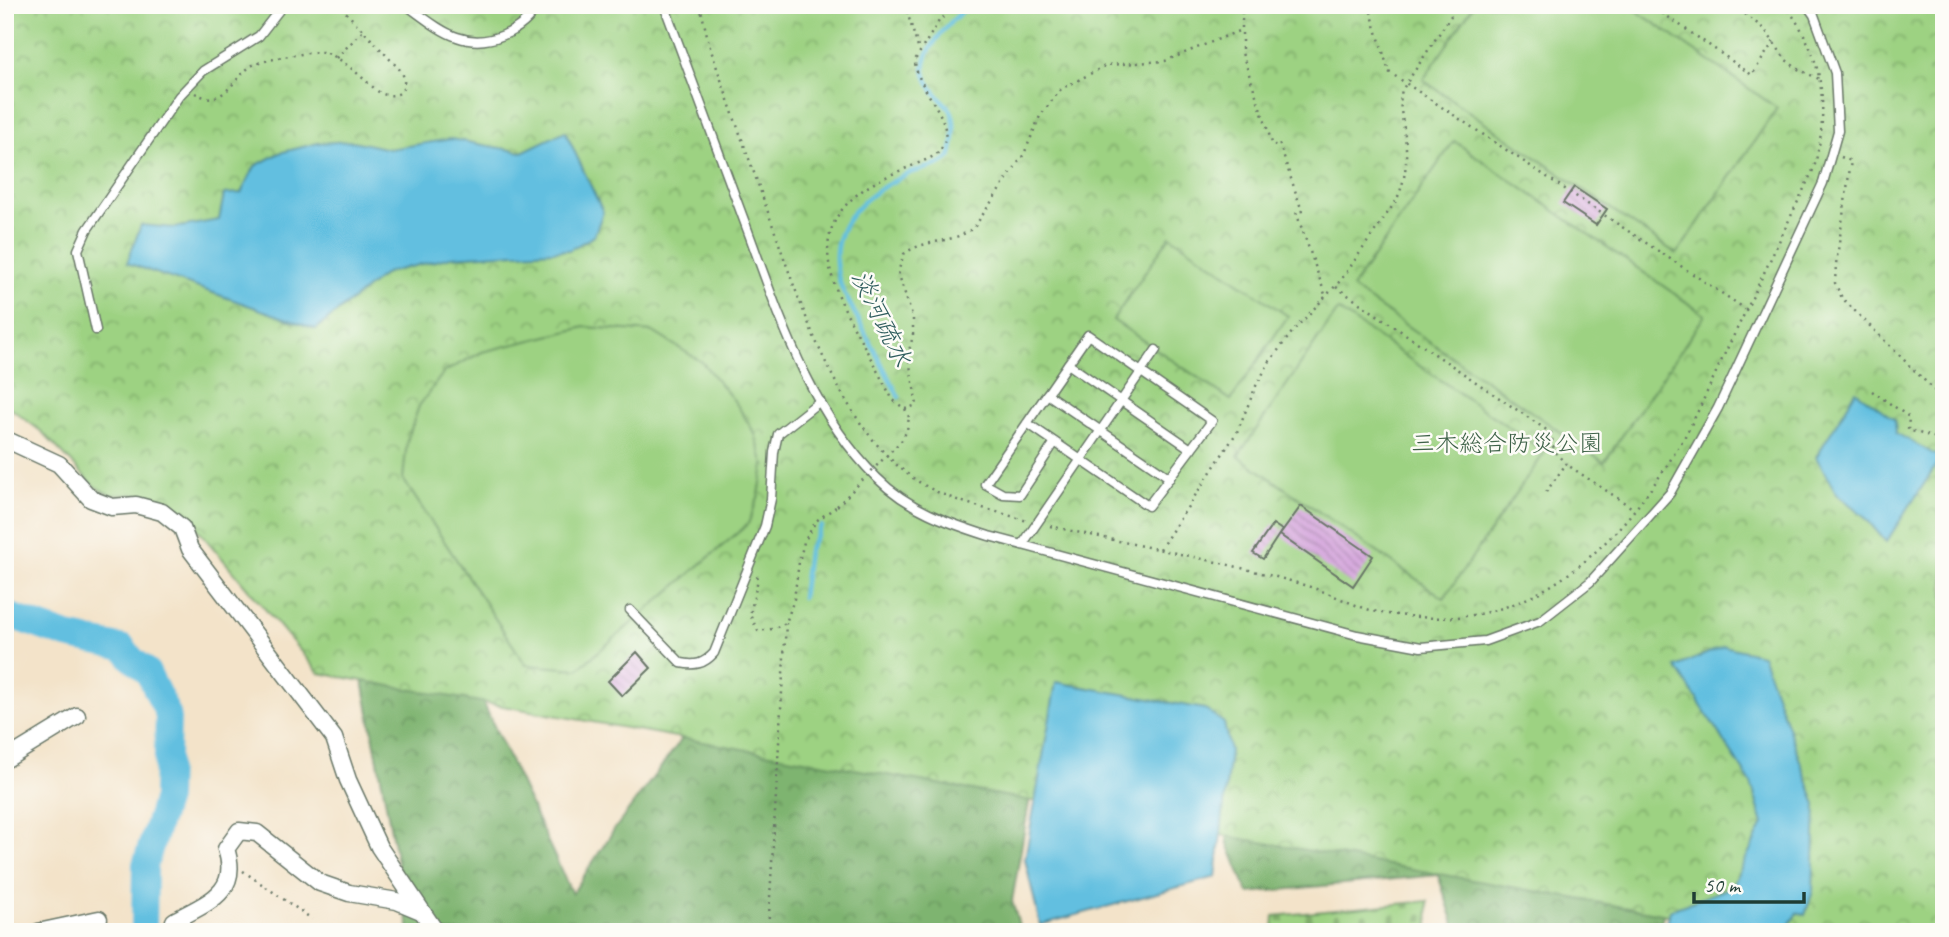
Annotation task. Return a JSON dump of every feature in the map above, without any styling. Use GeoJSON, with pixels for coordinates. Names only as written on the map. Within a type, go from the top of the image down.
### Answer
{"type":"FeatureCollection","features":[{"type":"Feature","properties":{"kind":"street"},"geometry":{"type":"LineString","coordinates":[[5,439],[59,464],[91,499],[113,507],[136,505],[162,512],[183,528],[190,549],[334,738],[348,780],[379,846],[436,932]]}},
{"type":"Feature","properties":{"kind":"street"},"geometry":{"type":"LineString","coordinates":[[5,760],[77,716]]}},
{"type":"Feature","properties":{"kind":"street"},"geometry":{"type":"LineString","coordinates":[[174,921],[216,897],[230,880],[231,864],[226,849],[239,831],[257,833],[320,883],[349,893],[397,901],[421,911]]}},
{"type":"Feature","properties":{"kind":"street"},"geometry":{"type":"LineString","coordinates":[[37,932],[99,919]]}},
{"type":"Feature","properties":{"kind":"lane"},"geometry":{"type":"LineString","coordinates":[[96,330],[78,250],[88,230],[186,88],[203,71],[259,36],[283,5]]}},
{"type":"Feature","properties":{"kind":"lane"},"geometry":{"type":"LineString","coordinates":[[406,5],[458,37],[481,40],[498,37],[516,29],[531,16],[538,5]]}},
{"type":"Feature","properties":{"kind":"lane"},"geometry":{"type":"LineString","coordinates":[[664,5],[789,338],[838,432],[876,478],[906,502],[957,526],[1357,635],[1420,648],[1485,641],[1540,621],[1590,582],[1670,493],[1724,396],[1823,183],[1838,131],[1835,73],[1814,15],[1807,5]]}},
{"type":"Feature","properties":{"kind":"lane"},"geometry":{"type":"LineString","coordinates":[[1027,423],[1081,459],[1148,506],[1212,421],[1088,335],[1068,365],[1047,394],[1027,423],[985,484],[1003,494],[1020,495],[1055,442]]}},
{"type":"Feature","properties":{"kind":"lane"},"geometry":{"type":"LineString","coordinates":[[1022,545],[1156,349]]}},
{"type":"Feature","properties":{"kind":"lane"},"geometry":{"type":"LineString","coordinates":[[1068,365],[1191,449]]}},
{"type":"Feature","properties":{"kind":"lane"},"geometry":{"type":"LineString","coordinates":[[1047,394],[1170,478]]}},
{"type":"Feature","properties":{"kind":"lane"},"geometry":{"type":"LineString","coordinates":[[630,610],[681,663],[699,664],[713,653],[765,526],[771,499],[778,434],[820,401]]}},
{"type":"Feature","properties":{"kind":"path"},"geometry":{"type":"LineString","coordinates":[[186,88],[202,97],[214,97],[225,93],[253,65],[324,52],[336,58],[380,93],[389,97],[397,96],[404,90],[402,72],[339,5]]}},
{"type":"Feature","properties":{"kind":"path"},"geometry":{"type":"LineString","coordinates":[[700,5],[709,44],[798,296],[835,378],[856,415],[892,461],[922,484],[963,503],[1037,524],[1160,549],[1308,586],[1380,612],[1420,618],[1449,618],[1494,610],[1527,599],[1553,586],[1596,554],[1634,509],[1679,446],[1814,168],[1824,121],[1819,79],[1803,33],[1785,5]]}},
{"type":"Feature","properties":{"kind":"path"},"geometry":{"type":"LineString","coordinates":[[905,5],[919,51]]}},
{"type":"Feature","properties":{"kind":"path"},"geometry":{"type":"LineString","coordinates":[[768,932],[786,623],[794,599],[804,542],[817,521],[837,506],[902,440],[909,417],[905,409],[893,400],[838,298],[830,272],[828,250],[834,226],[855,196],[900,170],[933,157],[942,148],[944,121],[919,79],[915,63],[919,51],[943,17],[957,5]]}},
{"type":"Feature","properties":{"kind":"path"},"geometry":{"type":"LineString","coordinates":[[1241,5],[1242,53],[1273,146],[1279,143],[1302,211],[1296,212],[1326,297]]}},
{"type":"Feature","properties":{"kind":"path"},"geometry":{"type":"LineString","coordinates":[[1369,5],[1389,72],[1746,310]]}},
{"type":"Feature","properties":{"kind":"path"},"geometry":{"type":"LineString","coordinates":[[1160,549],[1237,432],[1256,386],[1270,361],[1293,331],[1335,287],[1389,212],[1402,189],[1406,162],[1400,99],[1405,83],[1458,5]]}},
{"type":"Feature","properties":{"kind":"path"},"geometry":{"type":"LineString","coordinates":[[1651,5],[1658,7],[1752,75],[1774,41]]}},
{"type":"Feature","properties":{"kind":"path"},"geometry":{"type":"LineString","coordinates":[[1734,5],[1756,21],[1786,60],[1819,79]]}},
{"type":"Feature","properties":{"kind":"path"},"geometry":{"type":"LineString","coordinates":[[905,409],[917,405],[908,354],[913,336],[913,319],[898,272],[904,254],[917,247],[963,235],[975,226],[1024,154],[1040,116],[1068,84],[1107,65],[1164,61],[1241,30]]}},
{"type":"Feature","properties":{"kind":"path"},"geometry":{"type":"LineString","coordinates":[[336,58],[363,31]]}},
{"type":"Feature","properties":{"kind":"path"},"geometry":{"type":"LineString","coordinates":[[1832,152],[1851,161],[1836,264],[1835,282],[1842,298],[1944,401]]}},
{"type":"Feature","properties":{"kind":"path"},"geometry":{"type":"LineString","coordinates":[[1335,287],[1551,433],[1554,451],[1566,464],[1634,509]]}},
{"type":"Feature","properties":{"kind":"path"},"geometry":{"type":"LineString","coordinates":[[1872,391],[1909,417],[1908,430],[1944,440]]}},
{"type":"Feature","properties":{"kind":"path"},"geometry":{"type":"LineString","coordinates":[[1546,492],[1566,464]]}},
{"type":"Feature","properties":{"kind":"path"},"geometry":{"type":"LineString","coordinates":[[751,563],[758,579],[750,615],[758,631],[786,623]]}},
{"type":"Feature","properties":{"kind":"path"},"geometry":{"type":"LineString","coordinates":[[231,864],[254,877],[312,919]]}},
{"type":"Feature","properties":{"kind":"green space","name":"三木総合防災公園"},"geometry":{"type":"Polygon","coordinates":[[[5,5],[1944,5],[1944,932],[1762,932],[319,673],[189,519],[152,495],[110,495],[95,487],[42,432],[5,404],[5,5]]]}},
{"type":"Feature","properties":{"kind":"green space"},"geometry":{"type":"Polygon","coordinates":[[[1474,5],[1628,5],[1777,108],[1677,254],[1423,80],[1474,5]]]}},
{"type":"Feature","properties":{"kind":"green space"},"geometry":{"type":"Polygon","coordinates":[[[1454,141],[1705,315],[1604,462],[1352,288],[1454,141]]]}},
{"type":"Feature","properties":{"kind":"green space"},"geometry":{"type":"Polygon","coordinates":[[[1170,236],[1288,316],[1231,400],[1113,320],[1170,236]]]}},
{"type":"Feature","properties":{"kind":"green space"},"geometry":{"type":"Polygon","coordinates":[[[1338,310],[1545,452],[1444,598],[1238,456],[1338,310]]]}},
{"type":"Feature","properties":{"kind":"green space"},"geometry":{"type":"Polygon","coordinates":[[[585,327],[653,332],[702,362],[736,403],[755,434],[764,465],[759,495],[748,524],[578,669],[526,665],[403,479],[407,441],[419,406],[444,372],[482,352],[585,327]]]}},
{"type":"Feature","properties":{"kind":"green space"},"geometry":{"type":"Polygon","coordinates":[[[793,436],[900,527],[1380,674],[1429,722],[1484,716],[1569,665],[1719,464],[1807,459],[1865,559],[1901,594],[1907,585],[1944,594],[1944,932],[1818,932],[1820,802],[1763,647],[1706,678],[1780,815],[1732,881],[1665,907],[1659,932],[1457,932],[1438,875],[1248,893],[1227,841],[1239,730],[1207,701],[1052,670],[1012,901],[1021,932],[410,932],[352,622],[442,614],[572,894],[614,830],[728,677],[793,436]]]}},
{"type":"Feature","properties":{"kind":"green space"},"geometry":{"type":"Polygon","coordinates":[[[1428,901],[1429,932],[1273,932],[1274,916],[1428,901]]]}},
{"type":"Feature","properties":{"kind":"water"},"geometry":{"type":"Polygon","coordinates":[[[565,131],[603,212],[594,236],[569,250],[451,257],[386,273],[316,329],[127,263],[141,225],[174,228],[219,220],[224,194],[241,193],[255,166],[279,153],[318,143],[353,141],[389,149],[451,139],[522,152],[565,131]]]}},
{"type":"Feature","properties":{"kind":"water"},"geometry":{"type":"Polygon","coordinates":[[[1856,391],[1895,420],[1896,433],[1941,458],[1886,542],[1863,515],[1837,494],[1816,457],[1856,391]]]}},
{"type":"Feature","properties":{"kind":"water"},"geometry":{"type":"Polygon","coordinates":[[[1724,646],[1762,655],[1816,805],[1813,891],[1805,915],[1797,913],[1784,932],[1665,932],[1670,910],[1732,887],[1763,824],[1751,783],[1676,667],[1724,646]]]}},
{"type":"Feature","properties":{"kind":"water"},"geometry":{"type":"Polygon","coordinates":[[[1056,682],[1205,709],[1224,723],[1230,751],[1216,877],[1040,925],[1025,859],[1056,682]]]}},
{"type":"Feature","properties":{"kind":"building"},"geometry":{"type":"Polygon","coordinates":[[[1574,187],[1607,209],[1596,225],[1563,203],[1574,187]]]}},
{"type":"Feature","properties":{"kind":"building"},"geometry":{"type":"Polygon","coordinates":[[[1301,506],[1373,556],[1353,586],[1280,535],[1301,506]]]}},
{"type":"Feature","properties":{"kind":"building"},"geometry":{"type":"Polygon","coordinates":[[[1273,524],[1282,530],[1263,559],[1253,553],[1273,524]]]}},
{"type":"Feature","properties":{"kind":"building"},"geometry":{"type":"Polygon","coordinates":[[[637,652],[651,668],[622,696],[608,681],[637,652]]]}},
{"type":"Feature","properties":{"kind":"waterway","name":"淡河疏水"},"geometry":{"type":"LineString","coordinates":[[899,397],[842,289],[836,249],[849,217],[861,204],[892,182],[950,157],[954,120],[950,109],[928,82],[924,69],[927,55],[944,30],[971,5]]}},
{"type":"Feature","properties":{"kind":"waterway","name":"淡河疏水"},"geometry":{"type":"LineString","coordinates":[[802,598],[808,551],[821,526]]}},
{"type":"Feature","properties":{"kind":"waterway"},"geometry":{"type":"LineString","coordinates":[[5,614],[67,636],[124,648],[132,659],[147,671],[168,714],[166,798],[145,865],[144,932]]}}]}
